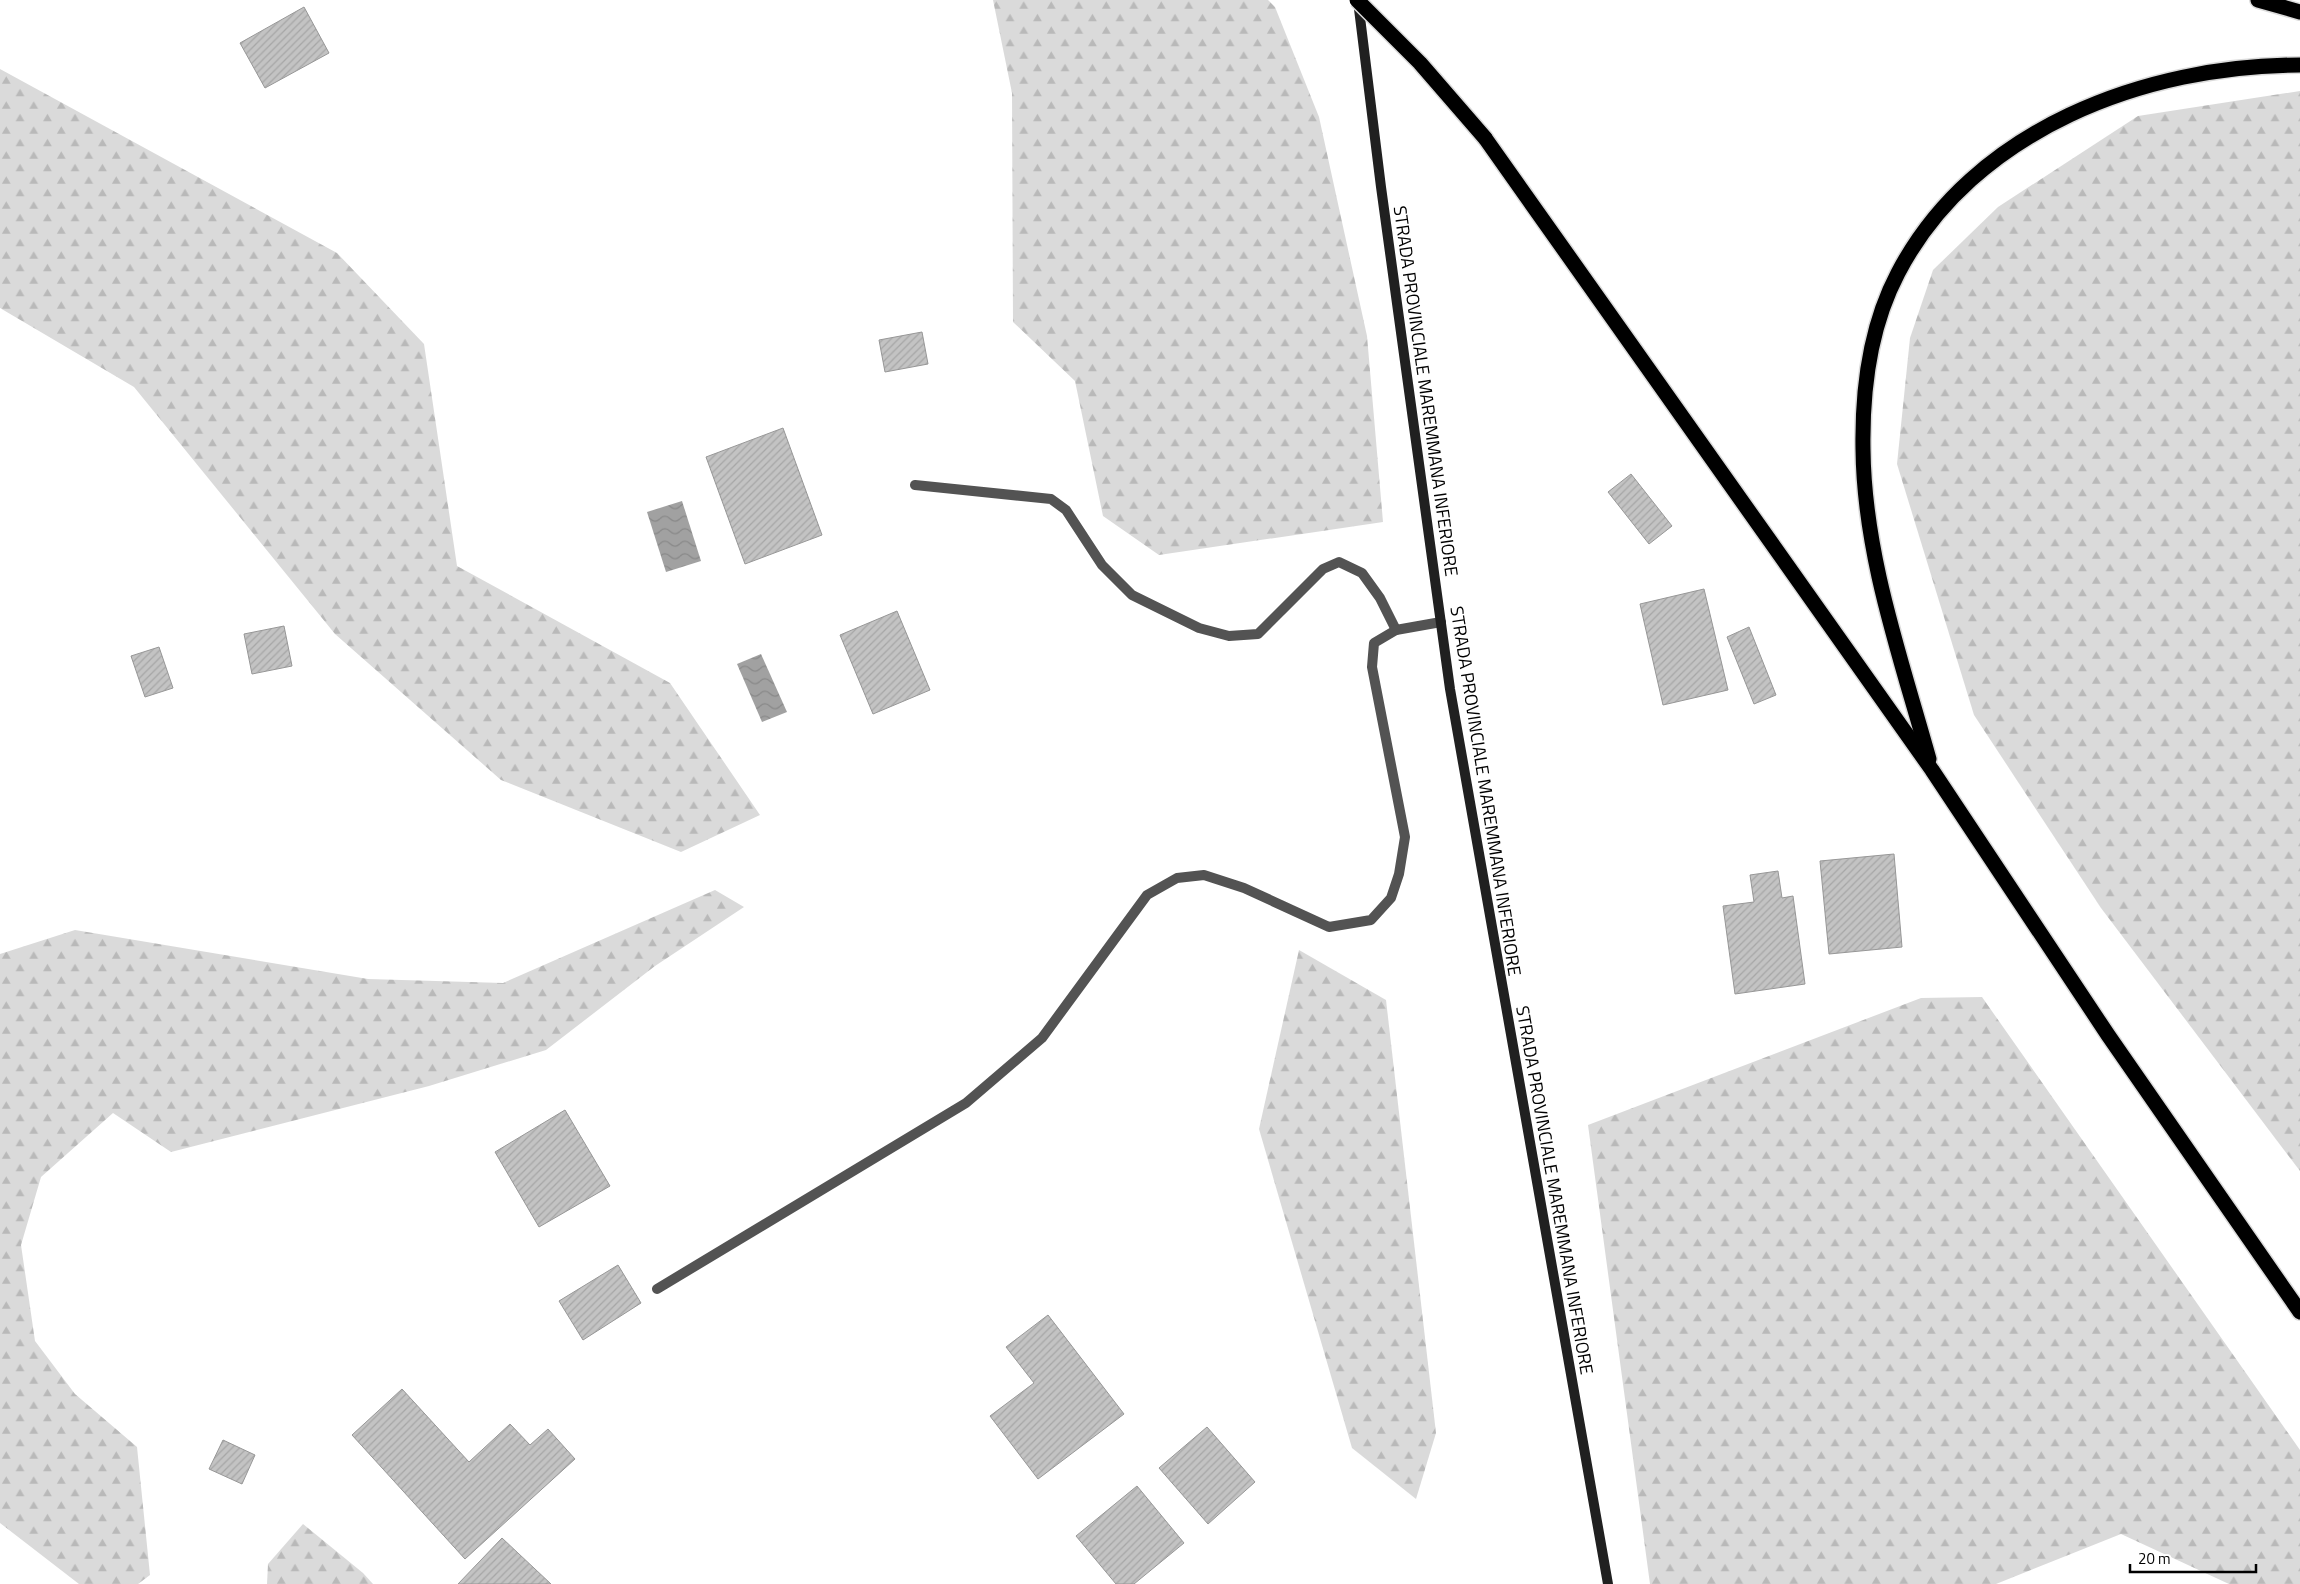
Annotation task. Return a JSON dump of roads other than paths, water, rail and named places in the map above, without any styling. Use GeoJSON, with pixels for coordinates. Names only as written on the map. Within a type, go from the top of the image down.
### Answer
{"type":"FeatureCollection","features":[{"type":"Feature","properties":{"kind":"highway"},"geometry":{"type":"LineString","coordinates":[[1358,0],[1420,63],[1485,138],[1932,770],[2108,1035],[2300,1312]]}},
{"type":"Feature","properties":{"kind":"highway"},"geometry":{"type":"LineString","coordinates":[[2258,0],[2300,12]]}},
{"type":"Feature","properties":{"kind":"highway"},"geometry":{"type":"LineString","coordinates":[[1932,770],[1876,563],[1867,510],[1863,452],[1864,396],[1871,350],[1881,316],[1897,275],[1938,213],[1974,176],[2012,146],[2059,121],[2117,95],[2180,77],[2243,66],[2300,65]]}},
{"type":"Feature","properties":{"kind":"main road","name":"STRADA PROVINCIALE MAREMMANA INFERIORE"},"geometry":{"type":"LineString","coordinates":[[1358,0],[1381,187],[1450,689],[1608,1584]]}},
{"type":"Feature","properties":{"kind":"lane"},"geometry":{"type":"LineString","coordinates":[[915,485],[1051,499],[1066,510],[1102,564],[1132,594],[1199,628],[1229,636],[1258,634],[1323,569],[1339,562],[1362,573],[1380,598],[1396,630]]}},
{"type":"Feature","properties":{"kind":"lane"},"geometry":{"type":"LineString","coordinates":[[657,1289],[966,1103],[1042,1038],[1147,895],[1177,878],[1204,875],[1244,888],[1329,927],[1371,920],[1391,898],[1399,874],[1405,837],[1372,667],[1374,643],[1396,630],[1441,622]]}},
{"type":"Feature","properties":{"kind":"water"},"geometry":{"type":"Polygon","coordinates":[[[682,501],[701,561],[666,572],[647,512],[682,501]]]}},
{"type":"Feature","properties":{"kind":"water"},"geometry":{"type":"Polygon","coordinates":[[[761,654],[787,712],[762,722],[737,664],[761,654]]]}}]}
